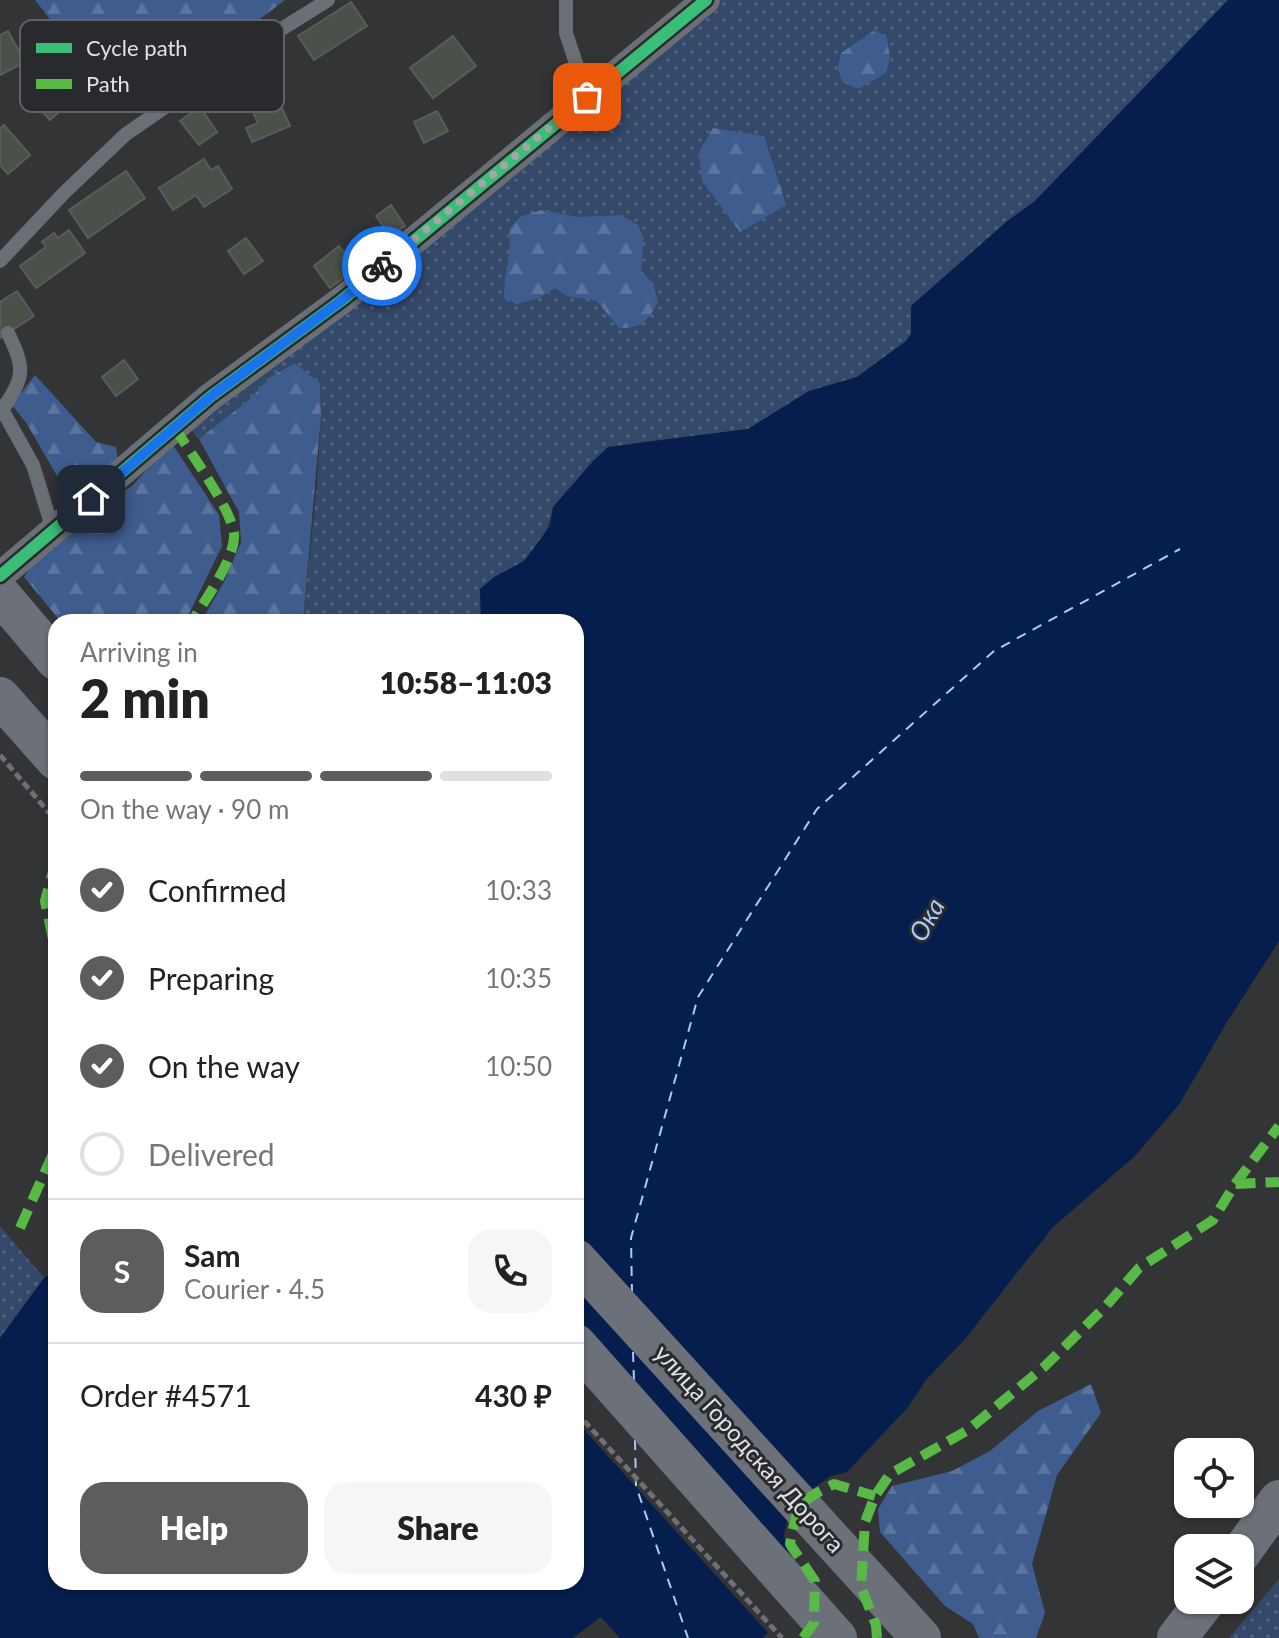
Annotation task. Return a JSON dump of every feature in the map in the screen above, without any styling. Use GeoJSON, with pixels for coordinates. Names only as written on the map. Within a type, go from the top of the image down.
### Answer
{"type":"FeatureCollection","features":[{"type":"Feature","properties":{"kind":"main road"},"geometry":{"type":"LineString","coordinates":[[0,594],[48,651]]}},
{"type":"Feature","properties":{"kind":"main road"},"geometry":{"type":"LineString","coordinates":[[0,697],[48,751]]}},
{"type":"Feature","properties":{"kind":"main road","name":"улица Городская Дорога"},"geometry":{"type":"LineString","coordinates":[[584,1268],[921,1638]]}},
{"type":"Feature","properties":{"kind":"main road"},"geometry":{"type":"LineString","coordinates":[[584,1353],[837,1638]]}},
{"type":"Feature","properties":{"kind":"main road"},"geometry":{"type":"LineString","coordinates":[[1254,1535],[1279,1500]]}},
{"type":"Feature","properties":{"kind":"main road"},"geometry":{"type":"LineString","coordinates":[[1177,1638],[1195,1614]]}},
{"type":"Feature","properties":{"kind":"street"},"geometry":{"type":"LineString","coordinates":[[0,576],[210,397],[342,300],[706,0]]}},
{"type":"Feature","properties":{"kind":"lane"},"geometry":{"type":"LineString","coordinates":[[284,28],[328,0]]}},
{"type":"Feature","properties":{"kind":"lane"},"geometry":{"type":"LineString","coordinates":[[566,0],[566,33],[587,97]]}},
{"type":"Feature","properties":{"kind":"lane"},"geometry":{"type":"LineString","coordinates":[[0,261],[64,193],[126,134],[158,112]]}},
{"type":"Feature","properties":{"kind":"lane"},"geometry":{"type":"LineString","coordinates":[[8,333],[20,357],[22,372],[1,408],[33,465],[53,530]]}},
{"type":"Feature","properties":{"kind":"path"},"geometry":{"type":"LineString","coordinates":[[0,755],[48,812]]}},
{"type":"Feature","properties":{"kind":"path"},"geometry":{"type":"LineString","coordinates":[[584,1421],[782,1638]]}},
{"type":"Feature","properties":{"kind":"shaded area"},"geometry":{"type":"Polygon","coordinates":[[[694,0],[1228,0],[1035,201],[1006,222],[906,341],[857,377],[809,391],[748,429],[633,443],[553,507],[543,537],[529,556],[480,589],[481,614],[304,614],[317,485],[320,383],[269,378],[251,398],[199,439],[178,413],[338,294],[694,0]]]}},
{"type":"Feature","properties":{"kind":"shaded area"},"geometry":{"type":"Polygon","coordinates":[[[0,1226],[44,1278],[0,1338],[0,1226]]]}},
{"type":"Feature","properties":{"kind":"shaded area"},"geometry":{"type":"Polygon","coordinates":[[[1279,1579],[1279,1638],[1229,1638],[1249,1614],[1254,1614],[1254,1608],[1279,1579]]]}},
{"type":"Feature","properties":{"kind":"green space"},"geometry":{"type":"Polygon","coordinates":[[[35,0],[285,0],[259,20],[51,20],[35,0]]]}},
{"type":"Feature","properties":{"kind":"green space"},"geometry":{"type":"Polygon","coordinates":[[[875,30],[887,38],[890,58],[886,73],[858,89],[842,82],[838,67],[841,53],[875,30]]]}},
{"type":"Feature","properties":{"kind":"green space"},"geometry":{"type":"Polygon","coordinates":[[[713,128],[764,136],[786,205],[740,232],[702,181],[699,152],[713,128]]]}},
{"type":"Feature","properties":{"kind":"green space"},"geometry":{"type":"Polygon","coordinates":[[[541,210],[578,217],[621,215],[638,225],[644,239],[641,271],[653,283],[658,302],[647,319],[634,327],[619,328],[597,301],[567,296],[555,288],[539,298],[517,304],[504,298],[509,230],[520,217],[541,210]]]}},
{"type":"Feature","properties":{"kind":"green space"},"geometry":{"type":"Polygon","coordinates":[[[295,363],[320,383],[321,416],[304,614],[206,614],[225,580],[241,542],[239,512],[199,439],[251,398],[269,378],[295,363]]]}},
{"type":"Feature","properties":{"kind":"green space"},"geometry":{"type":"Polygon","coordinates":[[[35,375],[96,442],[116,447],[119,466],[81,491],[68,488],[60,481],[27,424],[12,405],[35,375]]]}},
{"type":"Feature","properties":{"kind":"green space"},"geometry":{"type":"Polygon","coordinates":[[[173,445],[219,515],[222,546],[189,614],[54,614],[24,577],[35,560],[79,520],[133,485],[173,445]]]}},
{"type":"Feature","properties":{"kind":"green space"},"geometry":{"type":"Polygon","coordinates":[[[1091,1384],[1101,1413],[1057,1475],[1032,1564],[1045,1613],[1036,1638],[979,1638],[973,1624],[945,1606],[880,1532],[878,1509],[892,1486],[952,1471],[990,1451],[1038,1411],[1091,1384]]]}},
{"type":"Feature","properties":{"kind":"water","name":"Ока"},"geometry":{"type":"Polygon","coordinates":[[[1228,0],[1279,0],[1279,941],[1180,1103],[1135,1156],[1053,1227],[965,1339],[925,1381],[909,1406],[847,1472],[831,1476],[790,1504],[784,1535],[788,1554],[781,1617],[763,1638],[620,1638],[601,1617],[573,1638],[0,1638],[0,1338],[48,1275],[48,1590],[584,1590],[584,614],[481,614],[480,589],[494,577],[524,561],[550,526],[553,507],[608,447],[748,429],[809,391],[857,377],[906,341],[911,334],[911,306],[1006,222],[1035,201],[1228,0]]]}},
{"type":"Feature","properties":{"kind":"pier"},"geometry":{"type":"Polygon","coordinates":[[[584,1330],[800,1575],[785,1618],[770,1635],[584,1430],[584,1330]]]}},
{"type":"Feature","properties":{"kind":"building"},"geometry":{"type":"Polygon","coordinates":[[[351,2],[367,26],[314,60],[298,36],[351,2]]]}},
{"type":"Feature","properties":{"kind":"building"},"geometry":{"type":"Polygon","coordinates":[[[8,31],[20,53],[20,65],[0,75],[0,35],[8,31]]]}},
{"type":"Feature","properties":{"kind":"building"},"geometry":{"type":"Polygon","coordinates":[[[453,36],[476,66],[433,98],[410,68],[453,36]]]}},
{"type":"Feature","properties":{"kind":"building"},"geometry":{"type":"Polygon","coordinates":[[[437,111],[448,131],[424,143],[414,122],[437,111]]]}},
{"type":"Feature","properties":{"kind":"building"},"geometry":{"type":"Polygon","coordinates":[[[43,112],[59,112],[50,120],[43,112]]]}},
{"type":"Feature","properties":{"kind":"building"},"geometry":{"type":"Polygon","coordinates":[[[193,112],[203,112],[217,132],[199,145],[180,121],[193,112]]]}},
{"type":"Feature","properties":{"kind":"building"},"geometry":{"type":"Polygon","coordinates":[[[253,112],[284,112],[290,126],[252,142],[246,128],[258,123],[253,112]]]}},
{"type":"Feature","properties":{"kind":"building"},"geometry":{"type":"Polygon","coordinates":[[[4,125],[30,155],[8,174],[0,165],[0,128],[4,125]]]}},
{"type":"Feature","properties":{"kind":"building"},"geometry":{"type":"Polygon","coordinates":[[[204,159],[211,170],[218,166],[232,189],[204,207],[196,195],[173,210],[159,188],[204,159]]]}},
{"type":"Feature","properties":{"kind":"building"},"geometry":{"type":"Polygon","coordinates":[[[126,171],[145,198],[88,238],[69,210],[126,171]]]}},
{"type":"Feature","properties":{"kind":"building"},"geometry":{"type":"Polygon","coordinates":[[[391,205],[405,226],[390,236],[376,216],[391,205]]]}},
{"type":"Feature","properties":{"kind":"building"},"geometry":{"type":"Polygon","coordinates":[[[69,230],[85,253],[36,288],[20,266],[46,247],[42,242],[54,233],[58,238],[69,230]]]}},
{"type":"Feature","properties":{"kind":"building"},"geometry":{"type":"Polygon","coordinates":[[[246,238],[263,261],[244,274],[228,251],[246,238]]]}},
{"type":"Feature","properties":{"kind":"building"},"geometry":{"type":"Polygon","coordinates":[[[339,246],[356,268],[330,288],[314,266],[339,246]]]}},
{"type":"Feature","properties":{"kind":"building"},"geometry":{"type":"Polygon","coordinates":[[[17,291],[34,316],[0,338],[0,302],[17,291]]]}},
{"type":"Feature","properties":{"kind":"building"},"geometry":{"type":"Polygon","coordinates":[[[124,360],[138,379],[116,396],[102,377],[124,360]]]}},
{"type":"Feature","properties":{"kind":"ferry route"},"geometry":{"type":"LineString","coordinates":[[632,1294],[631,1238],[698,997],[817,809],[994,651],[1180,549]]}},
{"type":"Feature","properties":{"kind":"ferry route"},"geometry":{"type":"LineString","coordinates":[[633,1352],[634,1381]]}},
{"type":"Feature","properties":{"kind":"ferry route"},"geometry":{"type":"LineString","coordinates":[[635,1440],[636,1486],[688,1638]]}},
{"type":"Feature","properties":{"kind":"marked path"},"geometry":{"type":"LineString","coordinates":[[175,428],[220,499],[233,528],[232,548],[223,570],[197,614]]}},
{"type":"Feature","properties":{"kind":"marked path"},"geometry":{"type":"LineString","coordinates":[[48,890],[45,901],[48,915]]}},
{"type":"Feature","properties":{"kind":"marked path"},"geometry":{"type":"LineString","coordinates":[[1235,1184],[1279,1126]]}},
{"type":"Feature","properties":{"kind":"marked path"},"geometry":{"type":"LineString","coordinates":[[20,1228],[48,1165]]}},
{"type":"Feature","properties":{"kind":"marked path"},"geometry":{"type":"LineString","coordinates":[[877,1638],[876,1625],[861,1587],[865,1522],[875,1496],[890,1474],[968,1430],[1044,1367],[1105,1307],[1139,1268],[1213,1220],[1235,1184],[1279,1182]]}},
{"type":"Feature","properties":{"kind":"marked path"},"geometry":{"type":"LineString","coordinates":[[803,1638],[814,1623],[815,1581],[790,1544],[801,1506],[813,1495],[834,1484],[875,1496]]}},
{"type":"Feature","properties":{"kind":"cycle path"},"geometry":{"type":"LineString","coordinates":[[0,576],[210,397],[342,300],[706,0]]}},
{"type":"Feature","properties":{"kind":"way so far"},"geometry":{"type":"LineString","coordinates":[[382,266],[587,97]]}},
{"type":"Feature","properties":{"kind":"route"},"geometry":{"type":"LineString","coordinates":[[91,499],[210,397],[342,300],[382,266]]}}]}
